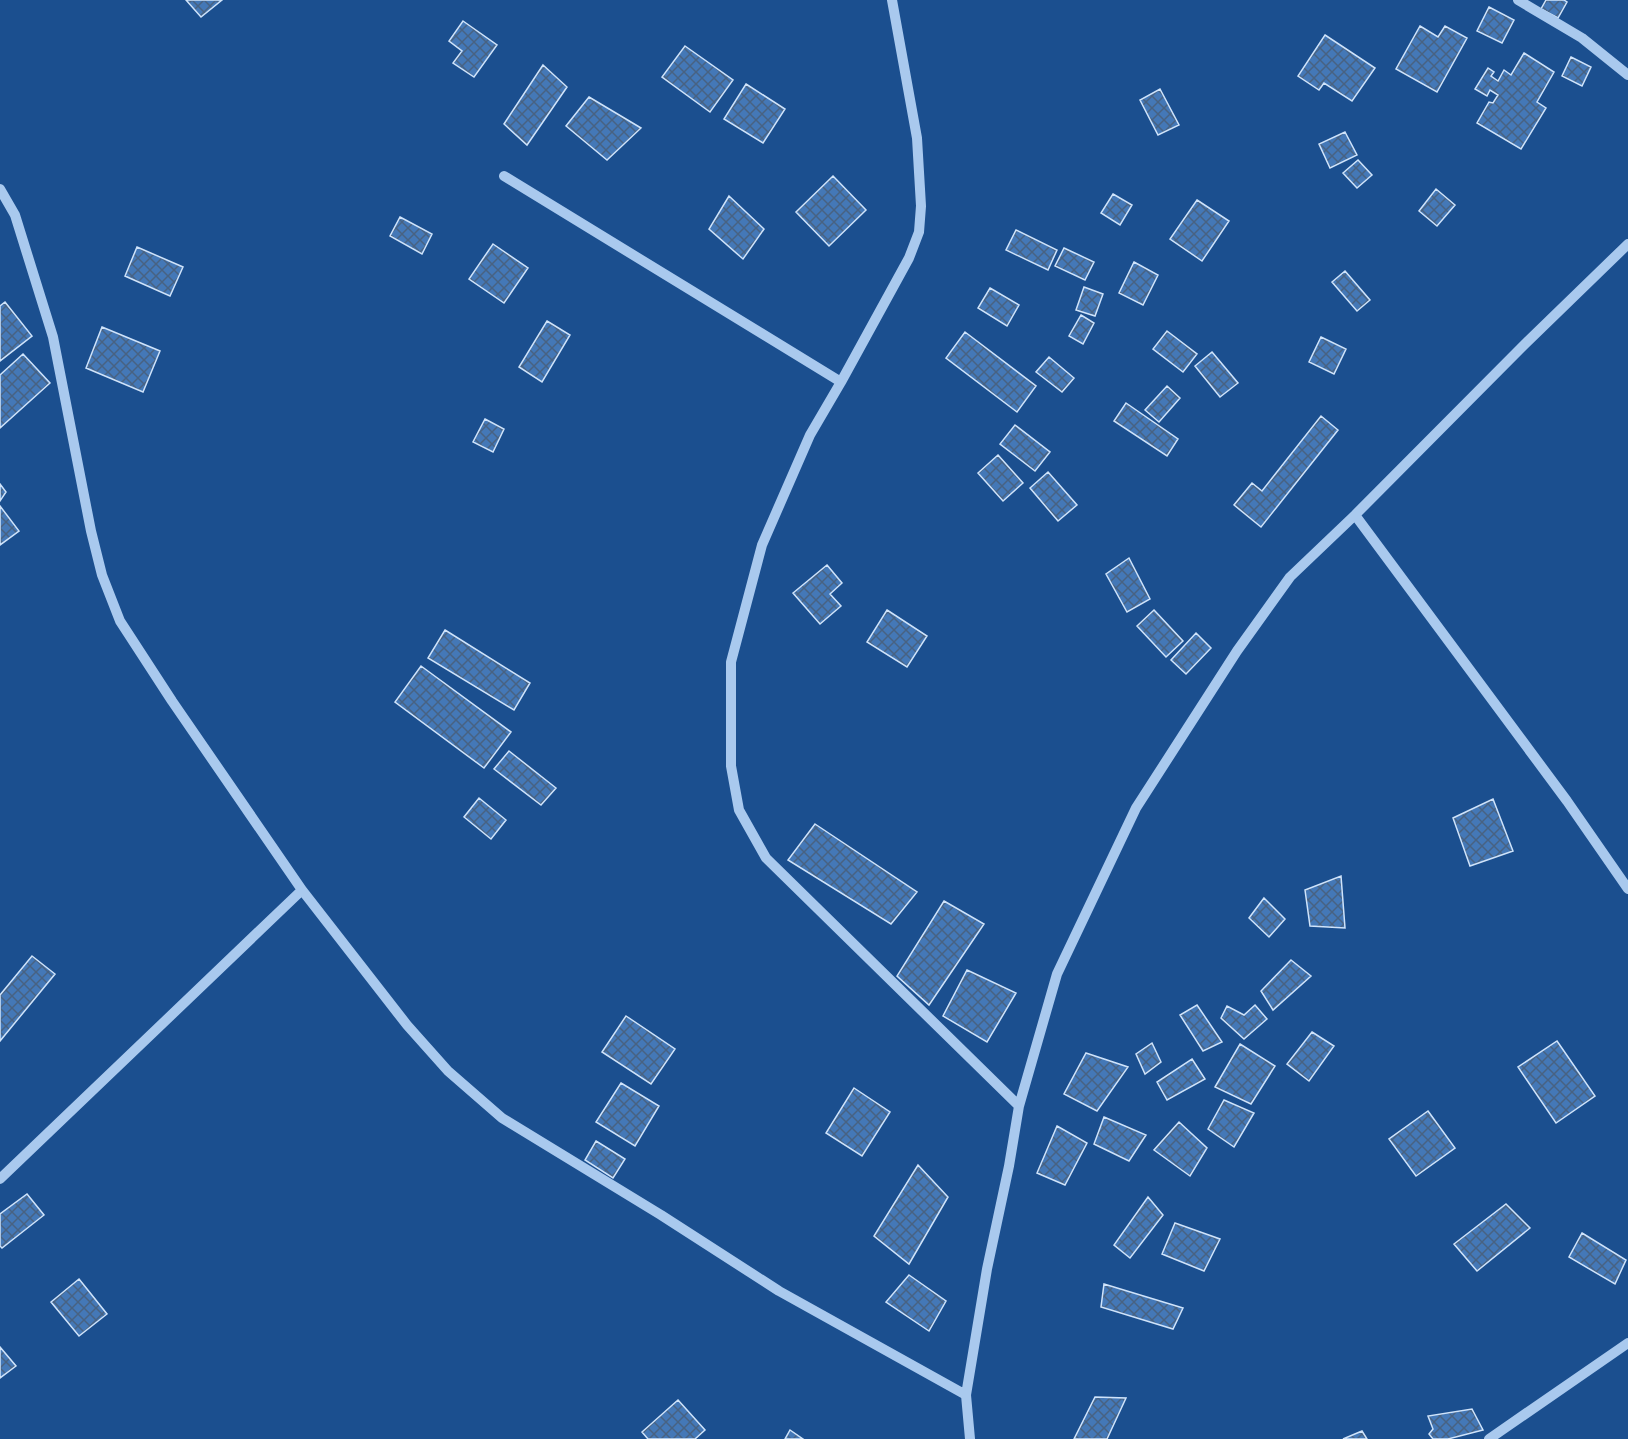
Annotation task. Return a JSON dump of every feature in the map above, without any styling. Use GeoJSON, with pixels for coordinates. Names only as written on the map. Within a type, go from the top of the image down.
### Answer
{"type":"FeatureCollection","features":[{"type":"Feature","properties":{"kind":"street"},"geometry":{"type":"LineString","coordinates":[[892,0],[917,138],[921,206],[919,232],[909,258],[810,435],[762,545],[731,662],[731,766],[739,810],[766,858],[1019,1106]]}},
{"type":"Feature","properties":{"kind":"street"},"geometry":{"type":"LineString","coordinates":[[1518,0],[1582,38],[1628,75]]}},
{"type":"Feature","properties":{"kind":"street"},"geometry":{"type":"LineString","coordinates":[[504,176],[841,382]]}},
{"type":"Feature","properties":{"kind":"street"},"geometry":{"type":"LineString","coordinates":[[0,189],[15,215],[53,337],[90,531],[102,575],[120,621],[302,890],[407,1025],[448,1071],[502,1118],[661,1215],[779,1291],[966,1395]]}},
{"type":"Feature","properties":{"kind":"street"},"geometry":{"type":"LineString","coordinates":[[970,1439],[966,1395],[987,1269],[1019,1106],[1057,974],[1136,808],[1237,651],[1290,577],[1628,244]]}},
{"type":"Feature","properties":{"kind":"street"},"geometry":{"type":"LineString","coordinates":[[1355,515],[1567,801],[1628,889]]}},
{"type":"Feature","properties":{"kind":"street"},"geometry":{"type":"LineString","coordinates":[[0,1179],[302,890]]}},
{"type":"Feature","properties":{"kind":"street"},"geometry":{"type":"LineString","coordinates":[[1489,1439],[1628,1343]]}},
{"type":"Feature","properties":{"kind":"building"},"geometry":{"type":"Polygon","coordinates":[[[186,0],[222,0],[201,17],[186,0]]]}},
{"type":"Feature","properties":{"kind":"building"},"geometry":{"type":"Polygon","coordinates":[[[1546,0],[1567,2],[1558,18],[1541,9],[1546,0]]]}},
{"type":"Feature","properties":{"kind":"building"},"geometry":{"type":"Polygon","coordinates":[[[1489,7],[1514,20],[1502,43],[1477,31],[1489,7]]]}},
{"type":"Feature","properties":{"kind":"building"},"geometry":{"type":"Polygon","coordinates":[[[463,21],[497,45],[474,77],[453,63],[462,51],[449,41],[463,21]]]}},
{"type":"Feature","properties":{"kind":"building"},"geometry":{"type":"Polygon","coordinates":[[[1420,26],[1438,37],[1445,26],[1467,38],[1437,92],[1396,69],[1420,26]]]}},
{"type":"Feature","properties":{"kind":"building"},"geometry":{"type":"Polygon","coordinates":[[[1325,35],[1375,68],[1352,101],[1324,83],[1319,90],[1298,76],[1325,35]]]}},
{"type":"Feature","properties":{"kind":"building"},"geometry":{"type":"Polygon","coordinates":[[[685,46],[733,80],[710,112],[662,77],[685,46]]]}},
{"type":"Feature","properties":{"kind":"building"},"geometry":{"type":"Polygon","coordinates":[[[1524,53],[1554,72],[1537,102],[1546,108],[1521,149],[1477,123],[1489,102],[1493,103],[1498,95],[1490,90],[1487,96],[1475,89],[1488,68],[1494,72],[1491,76],[1498,81],[1504,70],[1511,75],[1524,53]]]}},
{"type":"Feature","properties":{"kind":"building"},"geometry":{"type":"Polygon","coordinates":[[[1571,57],[1591,67],[1582,86],[1562,76],[1571,57]]]}},
{"type":"Feature","properties":{"kind":"building"},"geometry":{"type":"Polygon","coordinates":[[[543,65],[567,87],[527,145],[504,124],[543,65]]]}},
{"type":"Feature","properties":{"kind":"building"},"geometry":{"type":"Polygon","coordinates":[[[746,84],[785,109],[763,143],[724,119],[746,84]]]}},
{"type":"Feature","properties":{"kind":"building"},"geometry":{"type":"Polygon","coordinates":[[[1160,89],[1179,125],[1158,135],[1140,100],[1160,89]]]}},
{"type":"Feature","properties":{"kind":"building"},"geometry":{"type":"Polygon","coordinates":[[[589,97],[641,128],[607,160],[566,126],[589,97]]]}},
{"type":"Feature","properties":{"kind":"building"},"geometry":{"type":"Polygon","coordinates":[[[1345,132],[1357,155],[1330,168],[1319,144],[1345,132]]]}},
{"type":"Feature","properties":{"kind":"building"},"geometry":{"type":"Polygon","coordinates":[[[1358,160],[1372,175],[1357,188],[1343,173],[1358,160]]]}},
{"type":"Feature","properties":{"kind":"building"},"geometry":{"type":"Polygon","coordinates":[[[833,176],[866,210],[829,246],[796,212],[833,176]]]}},
{"type":"Feature","properties":{"kind":"building"},"geometry":{"type":"Polygon","coordinates":[[[1436,189],[1455,205],[1437,226],[1419,211],[1436,189]]]}},
{"type":"Feature","properties":{"kind":"building"},"geometry":{"type":"Polygon","coordinates":[[[1113,194],[1132,205],[1120,225],[1101,213],[1113,194]]]}},
{"type":"Feature","properties":{"kind":"building"},"geometry":{"type":"Polygon","coordinates":[[[729,196],[764,229],[743,259],[709,229],[729,196]]]}},
{"type":"Feature","properties":{"kind":"building"},"geometry":{"type":"Polygon","coordinates":[[[1197,200],[1229,221],[1202,261],[1170,239],[1197,200]]]}},
{"type":"Feature","properties":{"kind":"building"},"geometry":{"type":"Polygon","coordinates":[[[400,217],[432,234],[422,254],[390,236],[400,217]]]}},
{"type":"Feature","properties":{"kind":"building"},"geometry":{"type":"Polygon","coordinates":[[[1016,230],[1057,250],[1048,270],[1006,250],[1016,230]]]}},
{"type":"Feature","properties":{"kind":"building"},"geometry":{"type":"Polygon","coordinates":[[[493,244],[528,268],[504,303],[469,279],[493,244]]]}},
{"type":"Feature","properties":{"kind":"building"},"geometry":{"type":"Polygon","coordinates":[[[137,247],[183,267],[170,296],[125,276],[137,247]]]}},
{"type":"Feature","properties":{"kind":"building"},"geometry":{"type":"Polygon","coordinates":[[[1064,248],[1094,262],[1085,280],[1055,266],[1064,248]]]}},
{"type":"Feature","properties":{"kind":"building"},"geometry":{"type":"Polygon","coordinates":[[[1134,262],[1158,275],[1143,305],[1119,293],[1134,262]]]}},
{"type":"Feature","properties":{"kind":"building"},"geometry":{"type":"Polygon","coordinates":[[[1345,271],[1370,300],[1357,311],[1332,282],[1345,271]]]}},
{"type":"Feature","properties":{"kind":"building"},"geometry":{"type":"Polygon","coordinates":[[[1084,287],[1103,294],[1095,316],[1076,310],[1084,287]]]}},
{"type":"Feature","properties":{"kind":"building"},"geometry":{"type":"Polygon","coordinates":[[[990,288],[1019,305],[1007,326],[978,308],[990,288]]]}},
{"type":"Feature","properties":{"kind":"building"},"geometry":{"type":"Polygon","coordinates":[[[5,302],[32,336],[0,361],[0,306],[5,302]]]}},
{"type":"Feature","properties":{"kind":"building"},"geometry":{"type":"Polygon","coordinates":[[[1081,315],[1094,323],[1083,344],[1069,336],[1081,315]]]}},
{"type":"Feature","properties":{"kind":"building"},"geometry":{"type":"Polygon","coordinates":[[[547,321],[570,335],[542,382],[519,367],[547,321]]]}},
{"type":"Feature","properties":{"kind":"building"},"geometry":{"type":"Polygon","coordinates":[[[102,327],[160,351],[143,392],[86,368],[102,327]]]}},
{"type":"Feature","properties":{"kind":"building"},"geometry":{"type":"Polygon","coordinates":[[[1167,331],[1197,354],[1183,372],[1153,349],[1167,331]]]}},
{"type":"Feature","properties":{"kind":"building"},"geometry":{"type":"Polygon","coordinates":[[[965,332],[1036,386],[1017,412],[946,358],[965,332]]]}},
{"type":"Feature","properties":{"kind":"building"},"geometry":{"type":"Polygon","coordinates":[[[1321,337],[1346,349],[1334,374],[1309,362],[1321,337]]]}},
{"type":"Feature","properties":{"kind":"building"},"geometry":{"type":"Polygon","coordinates":[[[1212,352],[1238,383],[1220,397],[1195,366],[1212,352]]]}},
{"type":"Feature","properties":{"kind":"building"},"geometry":{"type":"Polygon","coordinates":[[[23,354],[50,383],[0,428],[0,375],[23,354]]]}},
{"type":"Feature","properties":{"kind":"building"},"geometry":{"type":"Polygon","coordinates":[[[1049,357],[1074,378],[1062,392],[1036,372],[1049,357]]]}},
{"type":"Feature","properties":{"kind":"building"},"geometry":{"type":"Polygon","coordinates":[[[1167,386],[1180,398],[1159,422],[1145,410],[1167,386]]]}},
{"type":"Feature","properties":{"kind":"building"},"geometry":{"type":"Polygon","coordinates":[[[1126,403],[1178,439],[1167,456],[1114,421],[1126,403]]]}},
{"type":"Feature","properties":{"kind":"building"},"geometry":{"type":"Polygon","coordinates":[[[1321,416],[1338,430],[1261,527],[1234,505],[1252,483],[1262,491],[1321,416]]]}},
{"type":"Feature","properties":{"kind":"building"},"geometry":{"type":"Polygon","coordinates":[[[485,419],[504,429],[493,452],[473,442],[485,419]]]}},
{"type":"Feature","properties":{"kind":"building"},"geometry":{"type":"Polygon","coordinates":[[[1015,425],[1050,452],[1035,471],[1000,444],[1015,425]]]}},
{"type":"Feature","properties":{"kind":"building"},"geometry":{"type":"Polygon","coordinates":[[[998,455],[1023,483],[1003,501],[978,473],[998,455]]]}},
{"type":"Feature","properties":{"kind":"building"},"geometry":{"type":"Polygon","coordinates":[[[1048,472],[1077,505],[1058,521],[1030,488],[1048,472]]]}},
{"type":"Feature","properties":{"kind":"building"},"geometry":{"type":"Polygon","coordinates":[[[0,484],[6,492],[0,501],[0,484]]]}},
{"type":"Feature","properties":{"kind":"building"},"geometry":{"type":"Polygon","coordinates":[[[0,506],[19,531],[0,545],[0,506]]]}},
{"type":"Feature","properties":{"kind":"building"},"geometry":{"type":"Polygon","coordinates":[[[1129,558],[1150,599],[1127,612],[1106,574],[1129,558]]]}},
{"type":"Feature","properties":{"kind":"building"},"geometry":{"type":"Polygon","coordinates":[[[827,565],[842,583],[830,594],[841,606],[820,624],[793,593],[827,565]]]}},
{"type":"Feature","properties":{"kind":"building"},"geometry":{"type":"Polygon","coordinates":[[[887,610],[927,636],[907,667],[867,642],[887,610]]]}},
{"type":"Feature","properties":{"kind":"building"},"geometry":{"type":"Polygon","coordinates":[[[1154,610],[1183,641],[1166,657],[1137,626],[1154,610]]]}},
{"type":"Feature","properties":{"kind":"building"},"geometry":{"type":"Polygon","coordinates":[[[445,630],[530,683],[514,710],[428,658],[445,630]]]}},
{"type":"Feature","properties":{"kind":"building"},"geometry":{"type":"Polygon","coordinates":[[[1196,633],[1211,648],[1186,674],[1171,660],[1196,633]]]}},
{"type":"Feature","properties":{"kind":"building"},"geometry":{"type":"Polygon","coordinates":[[[421,666],[511,732],[484,768],[395,702],[421,666]]]}},
{"type":"Feature","properties":{"kind":"building"},"geometry":{"type":"Polygon","coordinates":[[[509,751],[556,788],[541,805],[494,769],[509,751]]]}},
{"type":"Feature","properties":{"kind":"building"},"geometry":{"type":"Polygon","coordinates":[[[479,798],[506,820],[491,839],[464,817],[479,798]]]}},
{"type":"Feature","properties":{"kind":"building"},"geometry":{"type":"Polygon","coordinates":[[[1493,799],[1513,851],[1470,866],[1453,818],[1493,799]]]}},
{"type":"Feature","properties":{"kind":"building"},"geometry":{"type":"Polygon","coordinates":[[[815,824],[917,892],[891,924],[788,860],[815,824]]]}},
{"type":"Feature","properties":{"kind":"building"},"geometry":{"type":"Polygon","coordinates":[[[1341,876],[1345,928],[1310,926],[1305,890],[1341,876]]]}},
{"type":"Feature","properties":{"kind":"building"},"geometry":{"type":"Polygon","coordinates":[[[1264,898],[1285,919],[1269,937],[1249,918],[1264,898]]]}},
{"type":"Feature","properties":{"kind":"building"},"geometry":{"type":"Polygon","coordinates":[[[944,901],[984,924],[929,1005],[897,976],[944,901]]]}},
{"type":"Feature","properties":{"kind":"building"},"geometry":{"type":"Polygon","coordinates":[[[32,956],[55,974],[0,1041],[0,995],[32,956]]]}},
{"type":"Feature","properties":{"kind":"building"},"geometry":{"type":"Polygon","coordinates":[[[1291,960],[1311,976],[1273,1010],[1261,991],[1291,960]]]}},
{"type":"Feature","properties":{"kind":"building"},"geometry":{"type":"Polygon","coordinates":[[[967,970],[1016,993],[987,1042],[943,1016],[967,970]]]}},
{"type":"Feature","properties":{"kind":"building"},"geometry":{"type":"Polygon","coordinates":[[[1197,1005],[1222,1042],[1203,1051],[1180,1015],[1197,1005]]]}},
{"type":"Feature","properties":{"kind":"building"},"geometry":{"type":"Polygon","coordinates":[[[1255,1005],[1267,1019],[1244,1039],[1221,1018],[1227,1006],[1244,1015],[1255,1005]]]}},
{"type":"Feature","properties":{"kind":"building"},"geometry":{"type":"Polygon","coordinates":[[[626,1016],[675,1049],[651,1084],[602,1052],[626,1016]]]}},
{"type":"Feature","properties":{"kind":"building"},"geometry":{"type":"Polygon","coordinates":[[[1312,1032],[1334,1046],[1309,1081],[1287,1064],[1312,1032]]]}},
{"type":"Feature","properties":{"kind":"building"},"geometry":{"type":"Polygon","coordinates":[[[1557,1041],[1595,1096],[1556,1123],[1518,1067],[1557,1041]]]}},
{"type":"Feature","properties":{"kind":"building"},"geometry":{"type":"Polygon","coordinates":[[[1152,1043],[1161,1062],[1145,1074],[1136,1054],[1152,1043]]]}},
{"type":"Feature","properties":{"kind":"building"},"geometry":{"type":"Polygon","coordinates":[[[1240,1044],[1275,1066],[1251,1104],[1215,1087],[1240,1044]]]}},
{"type":"Feature","properties":{"kind":"building"},"geometry":{"type":"Polygon","coordinates":[[[1086,1053],[1128,1067],[1097,1111],[1064,1094],[1086,1053]]]}},
{"type":"Feature","properties":{"kind":"building"},"geometry":{"type":"Polygon","coordinates":[[[1192,1059],[1205,1079],[1167,1100],[1157,1082],[1192,1059]]]}},
{"type":"Feature","properties":{"kind":"building"},"geometry":{"type":"Polygon","coordinates":[[[621,1083],[659,1106],[635,1146],[596,1122],[621,1083]]]}},
{"type":"Feature","properties":{"kind":"building"},"geometry":{"type":"Polygon","coordinates":[[[854,1088],[890,1112],[862,1156],[826,1133],[854,1088]]]}},
{"type":"Feature","properties":{"kind":"building"},"geometry":{"type":"Polygon","coordinates":[[[1224,1100],[1254,1113],[1234,1147],[1208,1129],[1224,1100]]]}},
{"type":"Feature","properties":{"kind":"building"},"geometry":{"type":"Polygon","coordinates":[[[1428,1111],[1455,1148],[1416,1176],[1389,1139],[1428,1111]]]}},
{"type":"Feature","properties":{"kind":"building"},"geometry":{"type":"Polygon","coordinates":[[[1104,1117],[1146,1135],[1129,1161],[1094,1144],[1104,1117]]]}},
{"type":"Feature","properties":{"kind":"building"},"geometry":{"type":"Polygon","coordinates":[[[1179,1122],[1207,1148],[1190,1176],[1154,1150],[1179,1122]]]}},
{"type":"Feature","properties":{"kind":"building"},"geometry":{"type":"Polygon","coordinates":[[[1057,1126],[1087,1143],[1065,1185],[1037,1173],[1057,1126]]]}},
{"type":"Feature","properties":{"kind":"building"},"geometry":{"type":"Polygon","coordinates":[[[596,1141],[625,1159],[613,1178],[585,1160],[596,1141]]]}},
{"type":"Feature","properties":{"kind":"building"},"geometry":{"type":"Polygon","coordinates":[[[918,1165],[948,1197],[909,1264],[874,1236],[918,1165]]]}},
{"type":"Feature","properties":{"kind":"building"},"geometry":{"type":"Polygon","coordinates":[[[27,1194],[44,1215],[2,1248],[0,1246],[0,1214],[27,1194]]]}},
{"type":"Feature","properties":{"kind":"building"},"geometry":{"type":"Polygon","coordinates":[[[1148,1197],[1163,1215],[1130,1258],[1114,1245],[1148,1197]]]}},
{"type":"Feature","properties":{"kind":"building"},"geometry":{"type":"Polygon","coordinates":[[[1506,1204],[1530,1228],[1477,1271],[1454,1244],[1506,1204]]]}},
{"type":"Feature","properties":{"kind":"building"},"geometry":{"type":"Polygon","coordinates":[[[1175,1223],[1220,1239],[1204,1271],[1162,1254],[1175,1223]]]}},
{"type":"Feature","properties":{"kind":"building"},"geometry":{"type":"Polygon","coordinates":[[[1582,1233],[1626,1260],[1615,1284],[1569,1257],[1582,1233]]]}},
{"type":"Feature","properties":{"kind":"building"},"geometry":{"type":"Polygon","coordinates":[[[909,1275],[946,1301],[929,1331],[886,1302],[909,1275]]]}},
{"type":"Feature","properties":{"kind":"building"},"geometry":{"type":"Polygon","coordinates":[[[79,1279],[107,1314],[79,1336],[51,1302],[79,1279]]]}},
{"type":"Feature","properties":{"kind":"building"},"geometry":{"type":"Polygon","coordinates":[[[1104,1284],[1183,1308],[1173,1329],[1101,1307],[1104,1284]]]}},
{"type":"Feature","properties":{"kind":"building"},"geometry":{"type":"Polygon","coordinates":[[[0,1347],[16,1366],[0,1378],[0,1347]]]}},
{"type":"Feature","properties":{"kind":"building"},"geometry":{"type":"Polygon","coordinates":[[[1095,1397],[1126,1398],[1107,1439],[1074,1439],[1095,1397]]]}},
{"type":"Feature","properties":{"kind":"building"},"geometry":{"type":"Polygon","coordinates":[[[678,1400],[705,1430],[695,1439],[648,1439],[642,1432],[678,1400]]]}},
{"type":"Feature","properties":{"kind":"building"},"geometry":{"type":"Polygon","coordinates":[[[1472,1409],[1483,1430],[1448,1439],[1433,1439],[1429,1434],[1433,1429],[1428,1416],[1472,1409]]]}},
{"type":"Feature","properties":{"kind":"building"},"geometry":{"type":"Polygon","coordinates":[[[790,1430],[803,1439],[785,1439],[790,1430]]]}},
{"type":"Feature","properties":{"kind":"building"},"geometry":{"type":"Polygon","coordinates":[[[1362,1431],[1367,1439],[1343,1439],[1362,1431]]]}}]}
